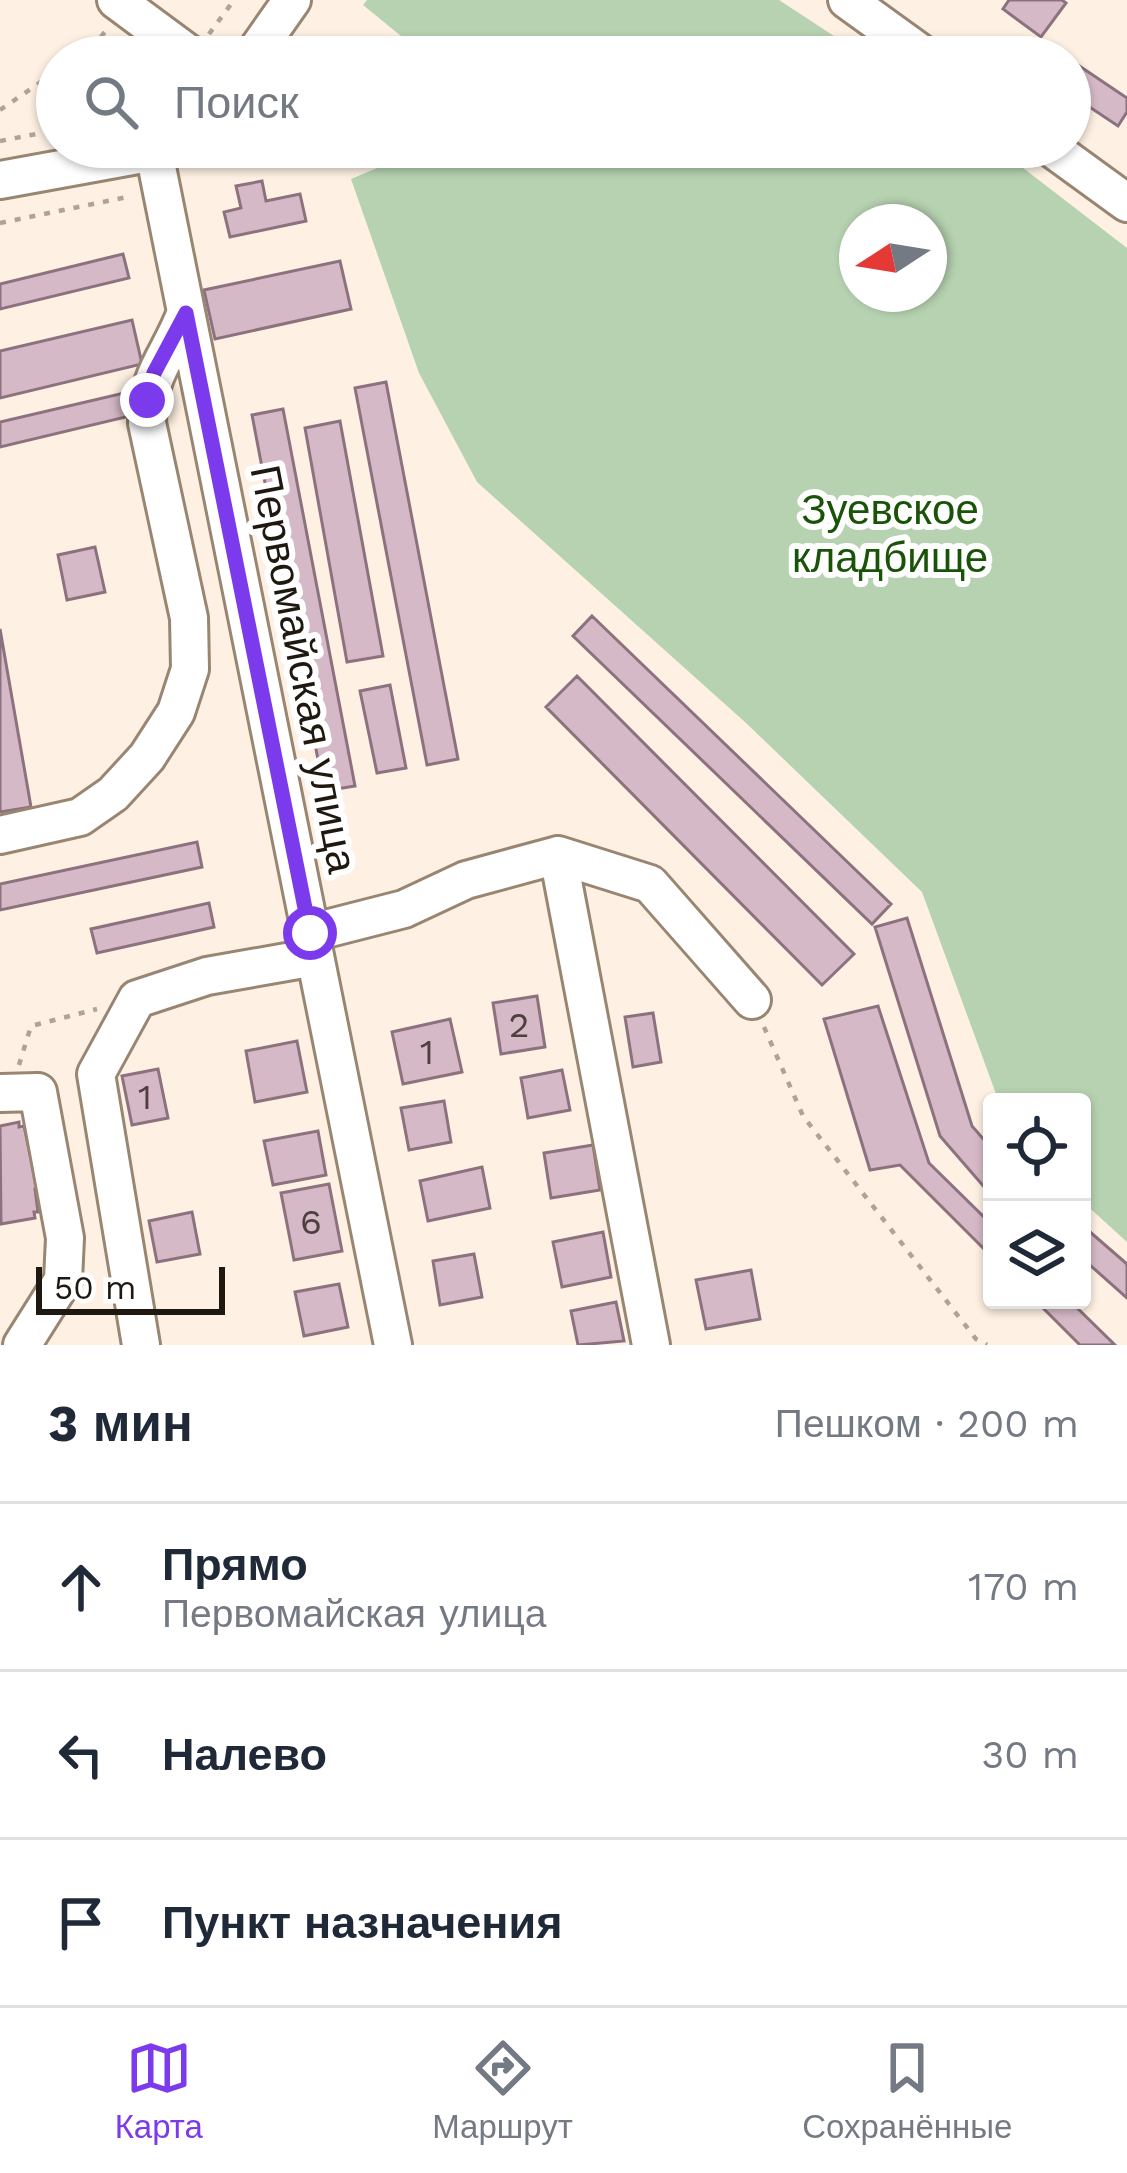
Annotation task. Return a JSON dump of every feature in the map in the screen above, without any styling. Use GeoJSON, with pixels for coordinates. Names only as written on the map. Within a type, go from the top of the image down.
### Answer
{"type":"FeatureCollection","features":[{"type":"Feature","properties":{"kind":"street"},"geometry":{"type":"LineString","coordinates":[[116,0],[165,36]]}},
{"type":"Feature","properties":{"kind":"street"},"geometry":{"type":"LineString","coordinates":[[267,36],[292,0]]}},
{"type":"Feature","properties":{"kind":"street"},"geometry":{"type":"LineString","coordinates":[[847,0],[897,36]]}},
{"type":"Feature","properties":{"kind":"street"},"geometry":{"type":"LineString","coordinates":[[0,180],[63,168]]}},
{"type":"Feature","properties":{"kind":"street","name":"Первомайская улица"},"geometry":{"type":"LineString","coordinates":[[160,168],[393,1345]]}},
{"type":"Feature","properties":{"kind":"street"},"geometry":{"type":"LineString","coordinates":[[1079,168],[1127,203]]}},
{"type":"Feature","properties":{"kind":"street"},"geometry":{"type":"LineString","coordinates":[[0,835],[80,817],[112,794],[147,757],[176,712],[190,669],[189,618],[147,423],[147,400],[154,373],[186,313]]}},
{"type":"Feature","properties":{"kind":"street"},"geometry":{"type":"LineString","coordinates":[[558,855],[651,1345]]}},
{"type":"Feature","properties":{"kind":"street"},"geometry":{"type":"LineString","coordinates":[[141,1345],[96,1074],[137,999],[313,945],[466,880],[558,855],[650,884],[752,1000]]}},
{"type":"Feature","properties":{"kind":"street"},"geometry":{"type":"LineString","coordinates":[[5,1092],[38,1092],[65,1238],[62,1280],[22,1345]]}},
{"type":"Feature","properties":{"kind":"path"},"geometry":{"type":"LineString","coordinates":[[208,36],[234,0]]}},
{"type":"Feature","properties":{"kind":"path"},"geometry":{"type":"LineString","coordinates":[[0,110],[36,85]]}},
{"type":"Feature","properties":{"kind":"path"},"geometry":{"type":"LineString","coordinates":[[0,141],[36,134]]}},
{"type":"Feature","properties":{"kind":"path"},"geometry":{"type":"LineString","coordinates":[[0,223],[162,190]]}},
{"type":"Feature","properties":{"kind":"path"},"geometry":{"type":"LineString","coordinates":[[5,1092],[31,1025],[137,999]]}},
{"type":"Feature","properties":{"kind":"path"},"geometry":{"type":"LineString","coordinates":[[752,1000],[802,1116],[976,1339],[986,1345]]}},
{"type":"Feature","properties":{"kind":"green space"},"geometry":{"type":"Polygon","coordinates":[[[367,0],[779,0],[834,36],[401,36],[363,5],[367,0]]]}},
{"type":"Feature","properties":{"kind":"green space","name":"Зуевское кладбище"},"geometry":{"type":"Polygon","coordinates":[[[377,168],[1023,168],[1127,248],[1127,1242],[1091,1209],[1091,1093],[996,1093],[922,892],[746,723],[477,482],[419,373],[351,179],[377,168]]]}},
{"type":"Feature","properties":{"kind":"building"},"geometry":{"type":"Polygon","coordinates":[[[1009,0],[1066,3],[1042,36],[1003,9],[1009,0]]]}},
{"type":"Feature","properties":{"kind":"building"},"geometry":{"type":"Polygon","coordinates":[[[1091,74],[1127,98],[1127,112],[1118,126],[1091,108],[1091,74]]]}},
{"type":"Feature","properties":{"kind":"building"},"geometry":{"type":"Polygon","coordinates":[[[262,181],[266,201],[300,194],[306,221],[230,237],[224,212],[241,208],[236,186],[262,181]]]}},
{"type":"Feature","properties":{"kind":"building"},"geometry":{"type":"Polygon","coordinates":[[[123,254],[129,278],[0,309],[0,284],[123,254]]]}},
{"type":"Feature","properties":{"kind":"building"},"geometry":{"type":"Polygon","coordinates":[[[340,261],[351,309],[215,339],[204,290],[340,261]]]}},
{"type":"Feature","properties":{"kind":"building"},"geometry":{"type":"Polygon","coordinates":[[[132,320],[142,364],[0,398],[0,351],[132,320]]]}},
{"type":"Feature","properties":{"kind":"building"},"geometry":{"type":"Polygon","coordinates":[[[386,382],[458,759],[427,765],[355,388],[386,382]]]}},
{"type":"Feature","properties":{"kind":"building"},"geometry":{"type":"Polygon","coordinates":[[[124,393],[130,416],[0,447],[0,422],[124,393]]]}},
{"type":"Feature","properties":{"kind":"building"},"geometry":{"type":"Polygon","coordinates":[[[283,409],[355,786],[324,791],[252,415],[283,409]]]}},
{"type":"Feature","properties":{"kind":"building"},"geometry":{"type":"Polygon","coordinates":[[[340,421],[383,656],[347,662],[305,428],[340,421]]]}},
{"type":"Feature","properties":{"kind":"building"},"geometry":{"type":"Polygon","coordinates":[[[95,547],[105,592],[67,600],[58,555],[95,547]]]}},
{"type":"Feature","properties":{"kind":"building"},"geometry":{"type":"Polygon","coordinates":[[[592,616],[891,904],[872,924],[573,636],[592,616]]]}},
{"type":"Feature","properties":{"kind":"building"},"geometry":{"type":"Polygon","coordinates":[[[0,629],[31,807],[0,812],[0,629]]]}},
{"type":"Feature","properties":{"kind":"building"},"geometry":{"type":"Polygon","coordinates":[[[577,676],[854,954],[822,985],[546,707],[577,676]]]}},
{"type":"Feature","properties":{"kind":"building"},"geometry":{"type":"Polygon","coordinates":[[[390,685],[406,768],[377,773],[360,691],[390,685]]]}},
{"type":"Feature","properties":{"kind":"building"},"geometry":{"type":"Polygon","coordinates":[[[197,842],[202,867],[0,910],[0,884],[197,842]]]}},
{"type":"Feature","properties":{"kind":"building"},"geometry":{"type":"Polygon","coordinates":[[[209,903],[214,927],[97,953],[91,929],[209,903]]]}},
{"type":"Feature","properties":{"kind":"building"},"geometry":{"type":"Polygon","coordinates":[[[907,918],[972,1126],[983,1139],[983,1186],[940,1136],[875,927],[907,918]]]}},
{"type":"Feature","properties":{"kind":"building"},"geometry":{"type":"Polygon","coordinates":[[[537,996],[545,1047],[501,1054],[493,1003],[537,996]]]}},
{"type":"Feature","properties":{"kind":"building"},"geometry":{"type":"Polygon","coordinates":[[[878,1006],[929,1163],[983,1216],[983,1248],[900,1165],[870,1170],[824,1019],[878,1006]]]}},
{"type":"Feature","properties":{"kind":"building"},"geometry":{"type":"Polygon","coordinates":[[[653,1013],[661,1062],[633,1067],[625,1017],[653,1013]]]}},
{"type":"Feature","properties":{"kind":"building"},"geometry":{"type":"Polygon","coordinates":[[[450,1019],[462,1072],[403,1084],[392,1032],[450,1019]]]}},
{"type":"Feature","properties":{"kind":"building"},"geometry":{"type":"Polygon","coordinates":[[[297,1041],[307,1092],[255,1102],[246,1051],[297,1041]]]}},
{"type":"Feature","properties":{"kind":"building"},"geometry":{"type":"Polygon","coordinates":[[[158,1069],[168,1118],[132,1125],[122,1076],[158,1069]]]}},
{"type":"Feature","properties":{"kind":"building"},"geometry":{"type":"Polygon","coordinates":[[[562,1070],[570,1110],[528,1118],[521,1078],[562,1070]]]}},
{"type":"Feature","properties":{"kind":"building"},"geometry":{"type":"Polygon","coordinates":[[[444,1101],[451,1142],[409,1150],[401,1108],[444,1101]]]}},
{"type":"Feature","properties":{"kind":"building"},"geometry":{"type":"Polygon","coordinates":[[[19,1122],[31,1159],[37,1158],[43,1188],[35,1189],[35,1218],[1,1224],[0,1126],[19,1122]]]}},
{"type":"Feature","properties":{"kind":"building"},"geometry":{"type":"Polygon","coordinates":[[[318,1131],[326,1175],[273,1185],[264,1141],[318,1131]]]}},
{"type":"Feature","properties":{"kind":"building"},"geometry":{"type":"Polygon","coordinates":[[[593,1145],[600,1190],[551,1198],[544,1153],[593,1145]]]}},
{"type":"Feature","properties":{"kind":"building"},"geometry":{"type":"Polygon","coordinates":[[[482,1167],[490,1208],[428,1221],[420,1181],[482,1167]]]}},
{"type":"Feature","properties":{"kind":"building"},"geometry":{"type":"Polygon","coordinates":[[[329,1184],[342,1251],[294,1260],[281,1193],[329,1184]]]}},
{"type":"Feature","properties":{"kind":"building"},"geometry":{"type":"Polygon","coordinates":[[[192,1212],[200,1254],[157,1262],[149,1221],[192,1212]]]}},
{"type":"Feature","properties":{"kind":"building"},"geometry":{"type":"Polygon","coordinates":[[[603,1232],[611,1277],[562,1287],[553,1242],[603,1232]]]}},
{"type":"Feature","properties":{"kind":"building"},"geometry":{"type":"Polygon","coordinates":[[[1091,1233],[1127,1264],[1127,1298],[1091,1266],[1091,1233]]]}},
{"type":"Feature","properties":{"kind":"building"},"geometry":{"type":"Polygon","coordinates":[[[474,1254],[482,1297],[440,1305],[433,1261],[474,1254]]]}},
{"type":"Feature","properties":{"kind":"building"},"geometry":{"type":"Polygon","coordinates":[[[751,1270],[760,1319],[706,1329],[696,1280],[751,1270]]]}},
{"type":"Feature","properties":{"kind":"building"},"geometry":{"type":"Polygon","coordinates":[[[339,1284],[348,1327],[304,1336],[295,1292],[339,1284]]]}},
{"type":"Feature","properties":{"kind":"building"},"geometry":{"type":"Polygon","coordinates":[[[616,1302],[624,1341],[578,1345],[571,1311],[616,1302]]]}},
{"type":"Feature","properties":{"kind":"building"},"geometry":{"type":"Polygon","coordinates":[[[1044,1309],[1078,1309],[1115,1345],[1080,1345],[1044,1309]]]}},
{"type":"Feature","properties":{"kind":"route"},"geometry":{"type":"LineString","coordinates":[[147,400],[154,373],[186,313],[310,933]]}}]}
